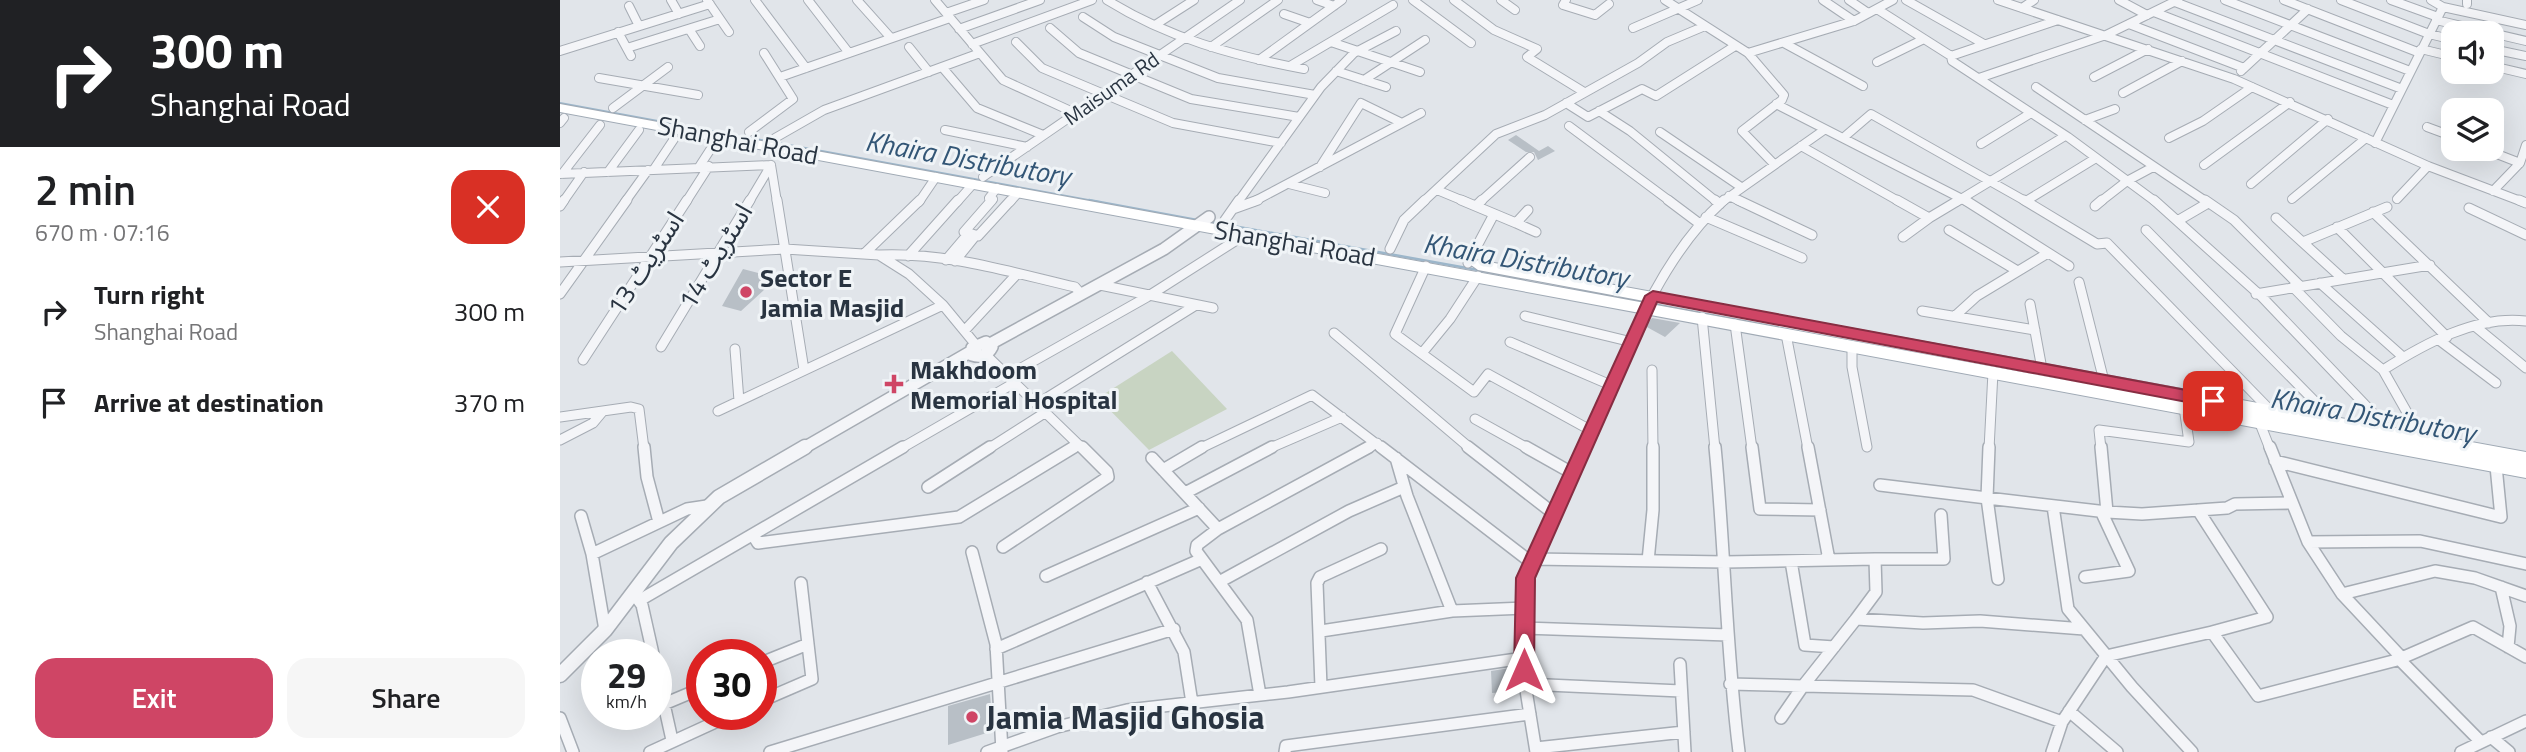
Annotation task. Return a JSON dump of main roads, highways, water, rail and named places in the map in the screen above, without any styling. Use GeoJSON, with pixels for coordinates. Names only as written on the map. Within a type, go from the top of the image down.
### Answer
{"type":"FeatureCollection","features":[{"type":"Feature","properties":{"kind":"main road","name":"Shanghai Road"},"geometry":{"type":"LineString","coordinates":[[560,99],[727,133],[1204,221],[1246,234],[1426,267],[2042,369],[2526,471]]}},
{"type":"Feature","properties":{"kind":"main road","name":"Shanghai Road"},"geometry":{"type":"LineString","coordinates":[[561,116],[727,133],[749,132],[777,142],[936,177],[978,180],[995,194],[1013,197],[1204,221],[1229,214],[1650,302],[1702,317],[1786,334],[2184,407],[2337,424],[2526,458]]}},
{"type":"Feature","properties":{"kind":"waterway","name":"Khaira Distributory"},"geometry":{"type":"LineString","coordinates":[[560,103],[1099,202]]}},
{"type":"Feature","properties":{"kind":"waterway","name":"Khaira Distributory"},"geometry":{"type":"LineString","coordinates":[[1089,200],[1197,220]]}},
{"type":"Feature","properties":{"kind":"waterway","name":"Khaira Distributory"},"geometry":{"type":"LineString","coordinates":[[1211,222],[1517,277]]}},
{"type":"Feature","properties":{"kind":"place","name":"Sector E Jamia Masjid"},"geometry":{"type":"Point","coordinates":[746,292]}},
{"type":"Feature","properties":{"kind":"place","name":"Makhdoom Memorial Hospital"},"geometry":{"type":"Point","coordinates":[894,384]}},
{"type":"Feature","properties":{"kind":"place","name":"Jamia Masjid Ghosia"},"geometry":{"type":"Point","coordinates":[972,717]}}]}
